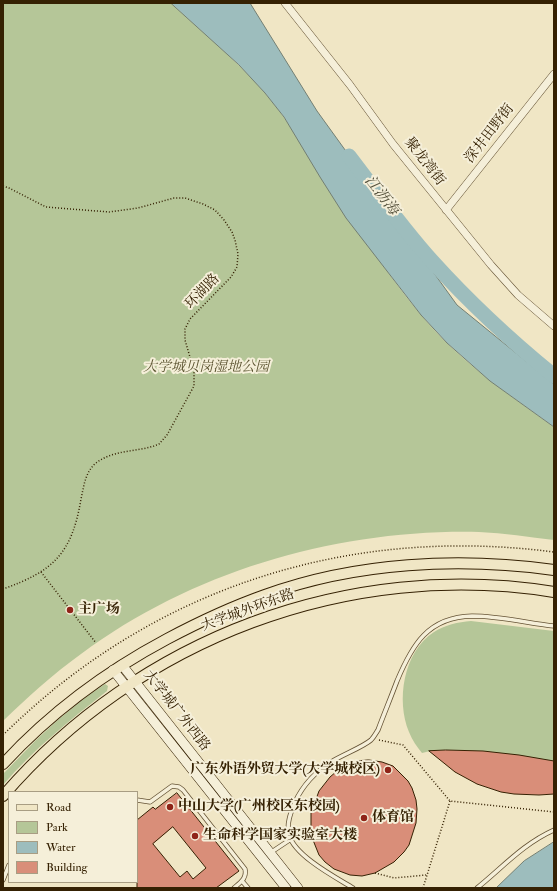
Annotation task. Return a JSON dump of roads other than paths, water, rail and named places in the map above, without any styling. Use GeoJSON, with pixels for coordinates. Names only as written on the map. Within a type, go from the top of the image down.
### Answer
{"type":"FeatureCollection","features":[{"type":"Feature","properties":{"kind":"main road","name":"大学城外环东路"},"geometry":{"type":"LineString","coordinates":[[3,764],[55,714],[83,691],[141,653],[206,619],[273,592],[328,577],[367,570],[440,564],[516,566],[554,570]]}},
{"type":"Feature","properties":{"kind":"main road","name":"大学城外环东路"},"geometry":{"type":"LineString","coordinates":[[3,796],[68,731],[131,684],[168,660],[220,634],[257,620],[320,601],[370,591],[395,588],[470,584],[521,587],[554,592]]}},
{"type":"Feature","properties":{"kind":"main road","name":"大学城广外西路"},"geometry":{"type":"LineString","coordinates":[[118,668],[266,856],[286,888]]}},
{"type":"Feature","properties":{"kind":"main road","name":"大学城广外西路"},"geometry":{"type":"LineString","coordinates":[[266,856],[298,888]]}},
{"type":"Feature","properties":{"kind":"street","name":"聚龙湾街"},"geometry":{"type":"LineString","coordinates":[[285,3],[329,58],[393,144],[446,210],[511,288],[554,326]]}},
{"type":"Feature","properties":{"kind":"street","name":"深井田野街"},"geometry":{"type":"LineString","coordinates":[[446,210],[554,74]]}},
{"type":"Feature","properties":{"kind":"lane"},"geometry":{"type":"LineString","coordinates":[[354,888],[308,859],[291,839],[288,829],[291,814],[296,800],[310,778],[330,762],[366,744],[372,739],[378,730],[410,654],[426,632],[437,624],[456,618],[473,616],[554,626]]}},
{"type":"Feature","properties":{"kind":"lane"},"geometry":{"type":"LineString","coordinates":[[138,800],[150,802],[170,787],[176,786],[181,789],[244,867],[245,876],[234,888]]}},
{"type":"Feature","properties":{"kind":"lane"},"geometry":{"type":"LineString","coordinates":[[477,888],[523,848],[554,830]]}},
{"type":"Feature","properties":{"kind":"lane"},"geometry":{"type":"LineString","coordinates":[[266,856],[291,839]]}},
{"type":"Feature","properties":{"kind":"lane"},"geometry":{"type":"LineString","coordinates":[[3,880],[8,868]]}},
{"type":"Feature","properties":{"kind":"lane"},"geometry":{"type":"LineString","coordinates":[[242,881],[248,888]]}},
{"type":"Feature","properties":{"kind":"water"},"geometry":{"type":"Polygon","coordinates":[[[171,3],[250,3],[317,111],[457,305],[554,384],[554,427],[490,381],[447,343],[421,315],[346,218],[284,117],[265,93],[239,65],[171,3]]]}},
{"type":"Feature","properties":{"kind":"water"},"geometry":{"type":"Polygon","coordinates":[[[554,842],[554,888],[496,888],[524,861],[554,842]]]}},
{"type":"Feature","properties":{"kind":"waterway","name":"江沥海"},"geometry":{"type":"LineString","coordinates":[[349,156],[410,236],[446,277],[491,321],[554,376]]}},
{"type":"Feature","properties":{"kind":"place","name":"主广场"},"geometry":{"type":"Point","coordinates":[70,610]}},
{"type":"Feature","properties":{"kind":"place","name":"广东外语外贸大学(大学城校区)"},"geometry":{"type":"Point","coordinates":[388,770]}},
{"type":"Feature","properties":{"kind":"place","name":"中山大学(广州校区东校园)"},"geometry":{"type":"Point","coordinates":[170,807]}},
{"type":"Feature","properties":{"kind":"place","name":"体育馆"},"geometry":{"type":"Point","coordinates":[364,818]}},
{"type":"Feature","properties":{"kind":"place","name":"生命科学国家实验室大楼"},"geometry":{"type":"Point","coordinates":[195,836]}},
{"type":"Feature","properties":{"kind":"park label","name":"大学城贝岗湿地公园"},"geometry":{"type":"Point","coordinates":[206,368]}}]}
